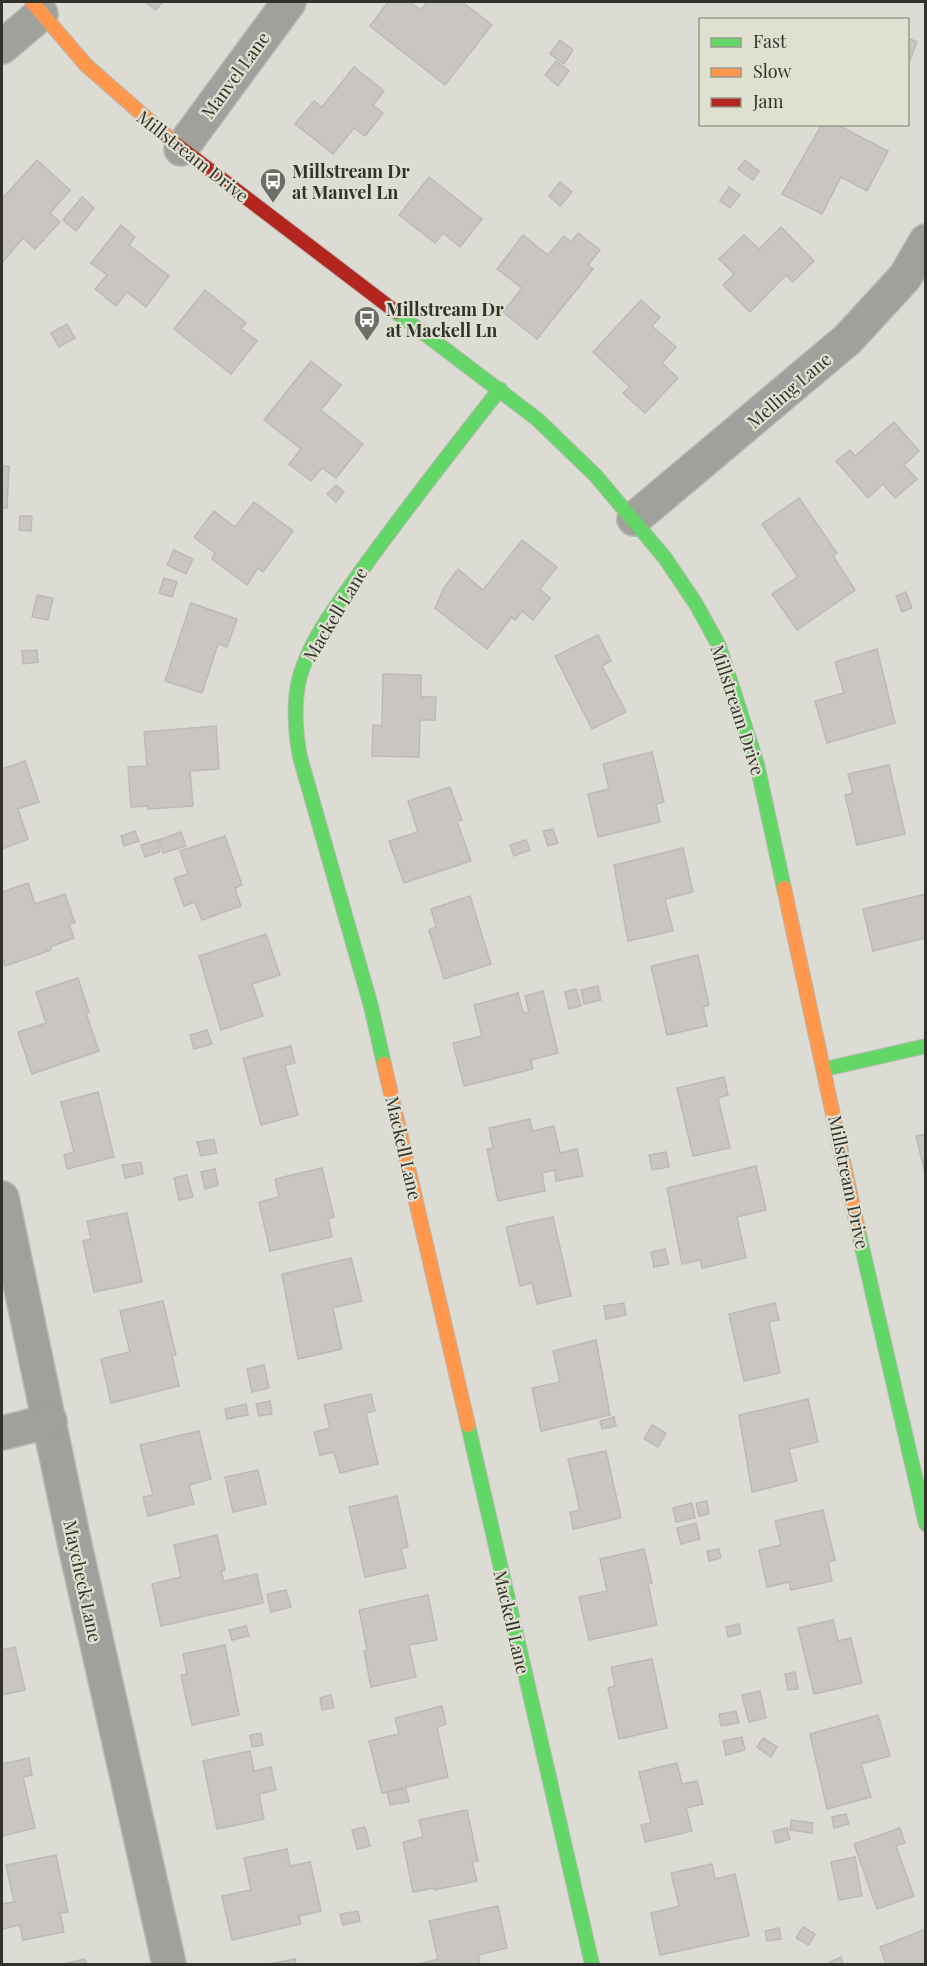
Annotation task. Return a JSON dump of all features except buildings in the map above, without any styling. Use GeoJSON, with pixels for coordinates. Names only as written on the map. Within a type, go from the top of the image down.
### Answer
{"type":"FeatureCollection","features":[{"type":"Feature","properties":{"kind":"street","name":"Manvel Lane"},"geometry":{"type":"LineString","coordinates":[[181,149],[289,2]]}},
{"type":"Feature","properties":{"kind":"street","name":"Millstream Drive"},"geometry":{"type":"LineString","coordinates":[[36,8],[86,65],[181,149],[537,419],[597,476],[665,558],[696,604],[719,646],[757,764],[825,1069],[850,1194],[926,1524]]}},
{"type":"Feature","properties":{"kind":"street"},"geometry":{"type":"LineString","coordinates":[[2,47],[36,8]]}},
{"type":"Feature","properties":{"kind":"street","name":"Melling Lane"},"geometry":{"type":"LineString","coordinates":[[633,519],[848,339],[905,277],[926,241]]}},
{"type":"Feature","properties":{"kind":"street","name":"Mackell Lane"},"geometry":{"type":"LineString","coordinates":[[500,389],[374,552],[337,604],[308,655],[300,677],[294,724],[300,757],[371,1006],[592,1965]]}},
{"type":"Feature","properties":{"kind":"street"},"geometry":{"type":"LineString","coordinates":[[825,1069],[926,1046]]}},
{"type":"Feature","properties":{"kind":"street","name":"Maycheck Lane"},"geometry":{"type":"LineString","coordinates":[[2,1197],[74,1541],[169,1965]]}},
{"type":"Feature","properties":{"kind":"street"},"geometry":{"type":"LineString","coordinates":[[2,1433],[50,1421]]}},
{"type":"Feature","properties":{"kind":"traffic: fast"},"geometry":{"type":"LineString","coordinates":[[396,312],[537,419],[596,476],[665,558],[696,604],[719,646],[757,764],[784,888]]}},
{"type":"Feature","properties":{"kind":"traffic: fast"},"geometry":{"type":"LineString","coordinates":[[384,1064],[371,1006],[300,757],[296,696],[300,676],[311,648],[334,610],[376,550],[500,389]]}},
{"type":"Feature","properties":{"kind":"traffic: fast"},"geometry":{"type":"LineString","coordinates":[[825,1069],[926,1046]]}},
{"type":"Feature","properties":{"kind":"traffic: fast"},"geometry":{"type":"LineString","coordinates":[[858,1230],[926,1524]]}},
{"type":"Feature","properties":{"kind":"traffic: fast"},"geometry":{"type":"LineString","coordinates":[[468,1425],[592,1964]]}},
{"type":"Feature","properties":{"kind":"traffic: slow"},"geometry":{"type":"LineString","coordinates":[[32,2],[86,65],[177,145]]}},
{"type":"Feature","properties":{"kind":"traffic: slow"},"geometry":{"type":"LineString","coordinates":[[784,888],[858,1230]]}},
{"type":"Feature","properties":{"kind":"traffic: slow"},"geometry":{"type":"LineString","coordinates":[[384,1064],[468,1425]]}},
{"type":"Feature","properties":{"kind":"traffic: jam"},"geometry":{"type":"LineString","coordinates":[[177,145],[396,312]]}},
{"type":"Feature","properties":{"kind":"place","name":"Millstream Dr at Manvel Ln"},"geometry":{"type":"Point","coordinates":[273,204]}},
{"type":"Feature","properties":{"kind":"place","name":"Millstream Dr at Mackell Ln"},"geometry":{"type":"Point","coordinates":[367,342]}}]}
